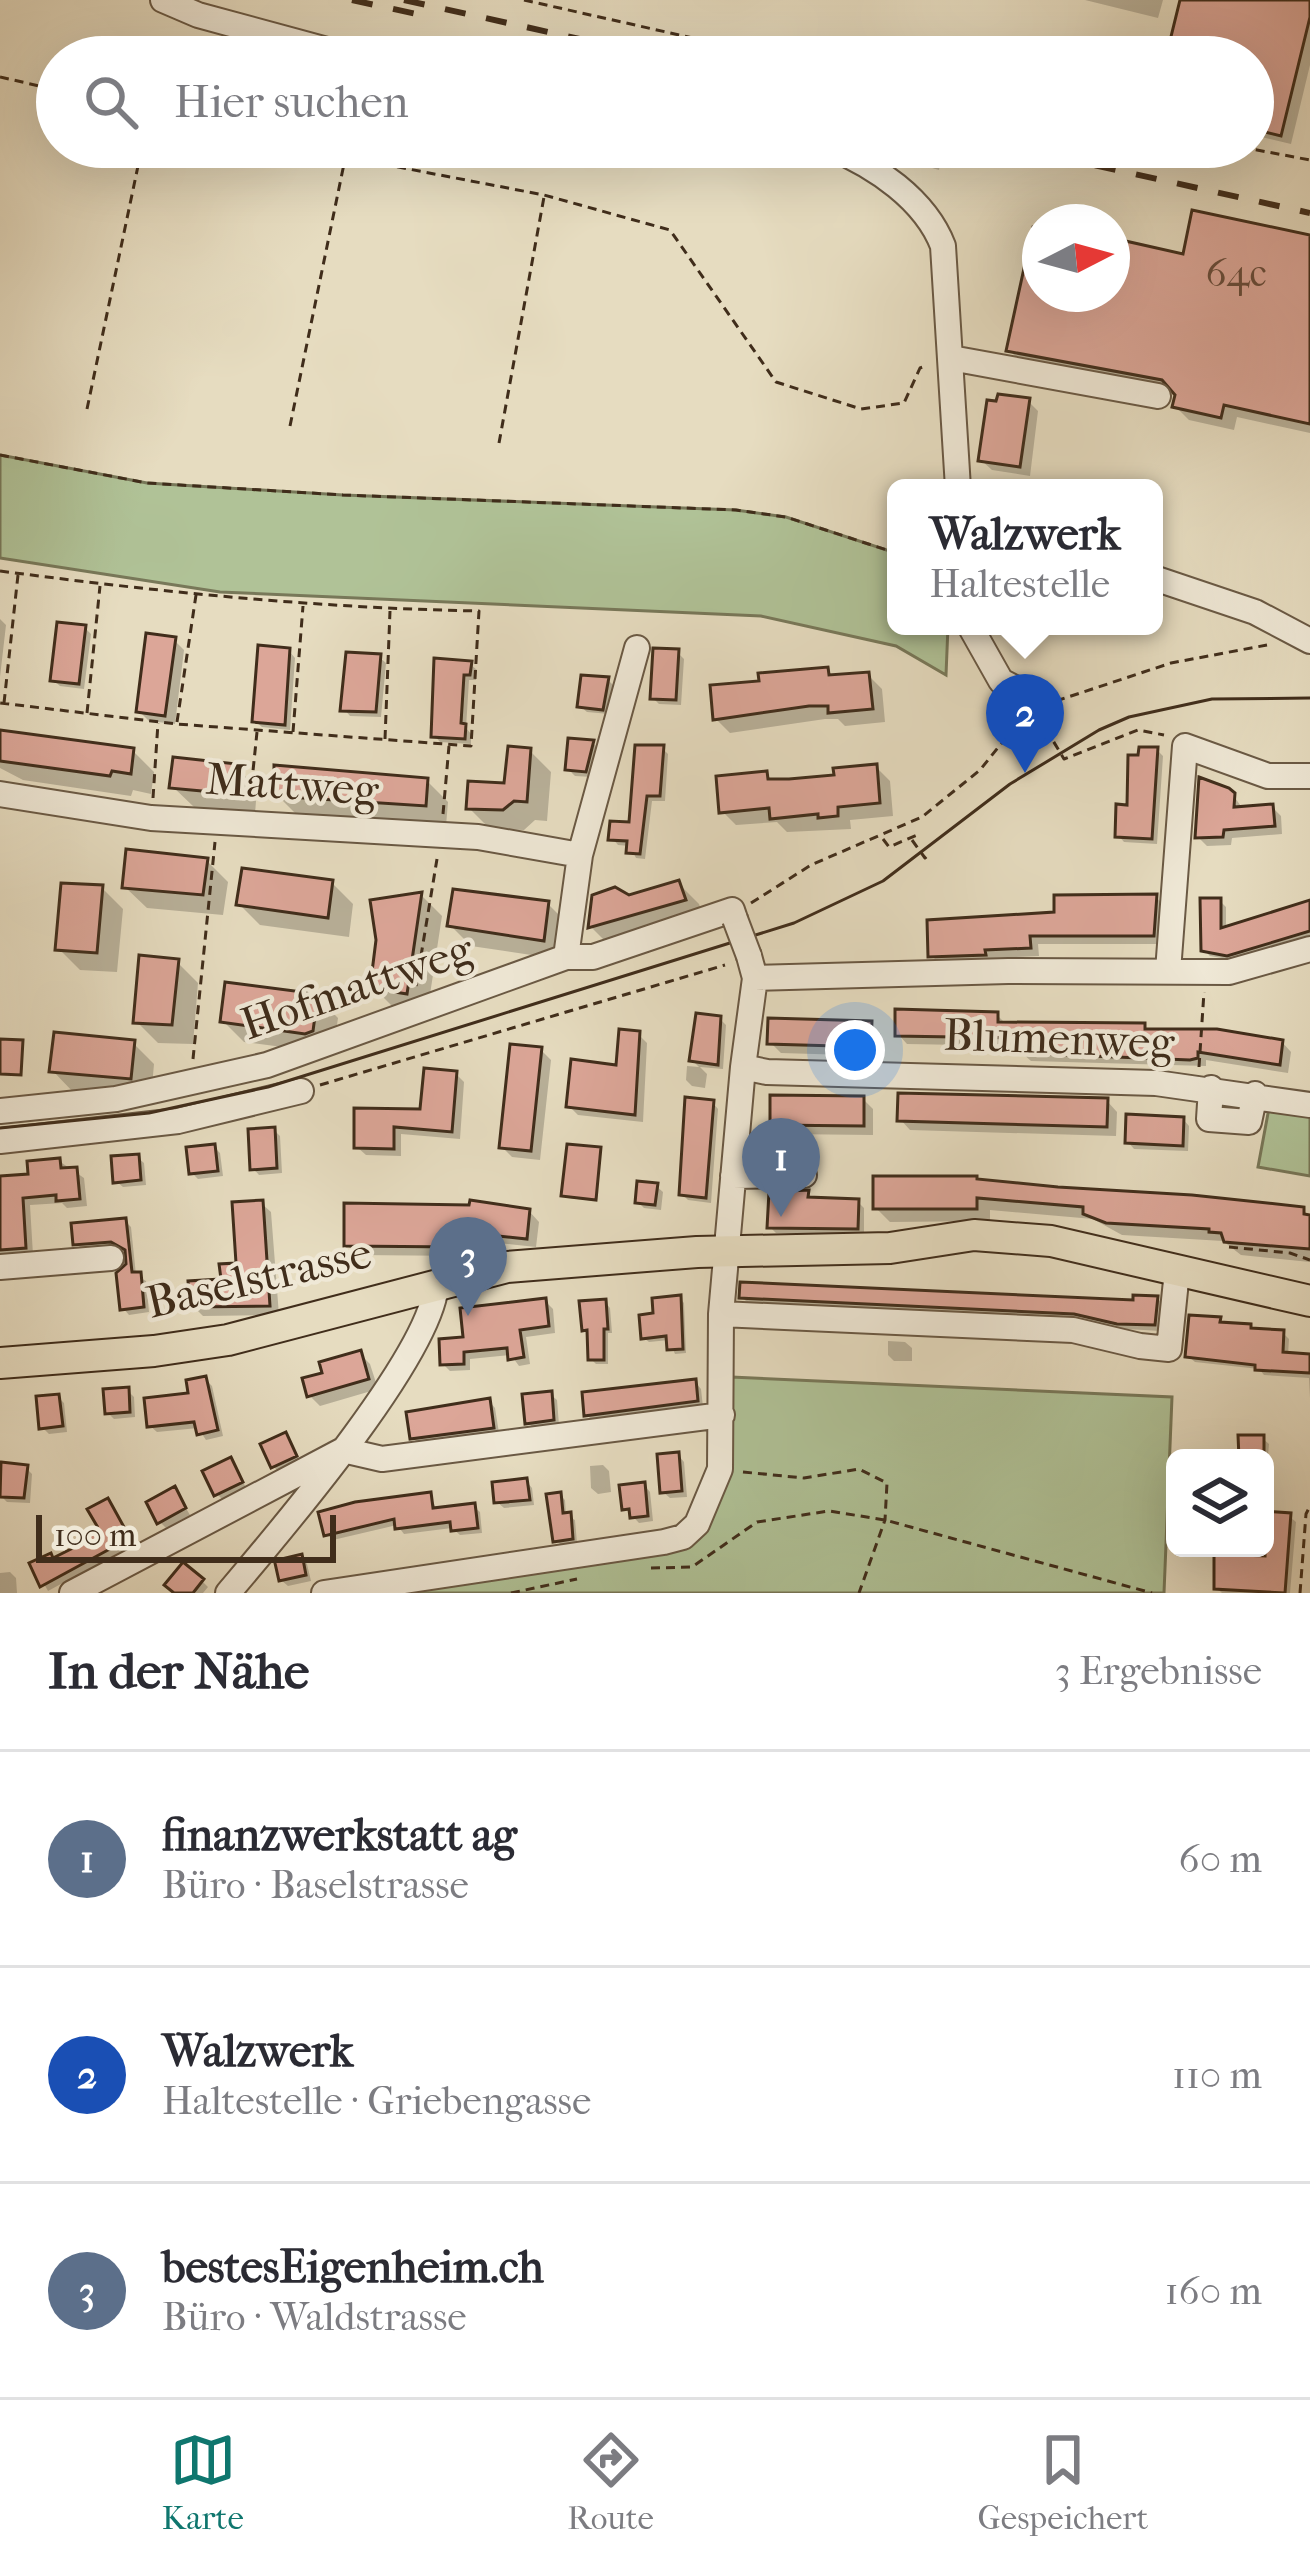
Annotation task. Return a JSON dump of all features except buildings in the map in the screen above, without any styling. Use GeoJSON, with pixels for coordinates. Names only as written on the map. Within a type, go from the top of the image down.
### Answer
{"type":"FeatureCollection","features":[{"type":"Feature","properties":{"kind":"main road","name":"Baselstrasse"},"geometry":{"type":"LineString","coordinates":[[0,1363],[228,1340],[507,1267],[726,1250],[842,1251],[974,1235],[1009,1235],[1310,1301]]}},
{"type":"Feature","properties":{"kind":"street"},"geometry":{"type":"LineString","coordinates":[[163,0],[270,36]]}},
{"type":"Feature","properties":{"kind":"street"},"geometry":{"type":"LineString","coordinates":[[871,168],[919,206],[943,246],[958,479]]}},
{"type":"Feature","properties":{"kind":"street"},"geometry":{"type":"LineString","coordinates":[[951,358],[1158,396]]}},
{"type":"Feature","properties":{"kind":"street"},"geometry":{"type":"LineString","coordinates":[[1163,581],[1255,612],[1310,641]]}},
{"type":"Feature","properties":{"kind":"street"},"geometry":{"type":"LineString","coordinates":[[975,635],[1001,681],[1028,695],[1040,720]]}},
{"type":"Feature","properties":{"kind":"street"},"geometry":{"type":"LineString","coordinates":[[566,957],[580,855],[637,648]]}},
{"type":"Feature","properties":{"kind":"street"},"geometry":{"type":"LineString","coordinates":[[1168,971],[1185,746],[1268,776],[1310,776]]}},
{"type":"Feature","properties":{"kind":"street"},"geometry":{"type":"LineString","coordinates":[[0,811],[1,794]]}},
{"type":"Feature","properties":{"kind":"street","name":"Mattweg"},"geometry":{"type":"LineString","coordinates":[[1,794],[152,818],[478,837],[580,855]]}},
{"type":"Feature","properties":{"kind":"street"},"geometry":{"type":"LineString","coordinates":[[324,1593],[627,1550],[683,1537],[704,1514],[720,1469],[721,1314],[752,967],[734,914]]}},
{"type":"Feature","properties":{"kind":"street","name":"Hofmattweg"},"geometry":{"type":"LineString","coordinates":[[0,1111],[116,1100],[302,1055],[566,957],[593,957],[734,914]]}},
{"type":"Feature","properties":{"kind":"street"},"geometry":{"type":"LineString","coordinates":[[752,967],[1228,972],[1310,950]]}},
{"type":"Feature","properties":{"kind":"street","name":"Blumenweg"},"geometry":{"type":"LineString","coordinates":[[743,1067],[766,1072],[1204,1087],[1304,1103]]}},
{"type":"Feature","properties":{"kind":"street"},"geometry":{"type":"LineString","coordinates":[[0,1141],[178,1121],[301,1091]]}},
{"type":"Feature","properties":{"kind":"street"},"geometry":{"type":"LineString","coordinates":[[733,1176],[804,1175]]}},
{"type":"Feature","properties":{"kind":"street"},"geometry":{"type":"LineString","coordinates":[[0,1267],[111,1258]]}},
{"type":"Feature","properties":{"kind":"street"},"geometry":{"type":"LineString","coordinates":[[721,1314],[1073,1330],[1169,1349],[1177,1271]]}},
{"type":"Feature","properties":{"kind":"street"},"geometry":{"type":"LineString","coordinates":[[232,1592],[343,1450],[428,1322],[436,1283]]}},
{"type":"Feature","properties":{"kind":"street"},"geometry":{"type":"LineString","coordinates":[[71,1593],[343,1450],[382,1459],[722,1415]]}},
{"type":"Feature","properties":{"kind":"path"},"geometry":{"type":"LineString","coordinates":[[524,0],[686,36]]}},
{"type":"Feature","properties":{"kind":"path"},"geometry":{"type":"LineString","coordinates":[[651,36],[652,28]]}},
{"type":"Feature","properties":{"kind":"path"},"geometry":{"type":"LineString","coordinates":[[0,77],[36,85]]}},
{"type":"Feature","properties":{"kind":"path"},"geometry":{"type":"LineString","coordinates":[[1274,153],[1310,160]]}},
{"type":"Feature","properties":{"kind":"path"},"geometry":{"type":"LineString","coordinates":[[87,409],[138,168]]}},
{"type":"Feature","properties":{"kind":"path"},"geometry":{"type":"LineString","coordinates":[[290,426],[343,168]]}},
{"type":"Feature","properties":{"kind":"path"},"geometry":{"type":"LineString","coordinates":[[395,168],[544,195],[670,230],[776,382],[861,409],[904,403],[920,368],[951,358]]}},
{"type":"Feature","properties":{"kind":"path"},"geometry":{"type":"LineString","coordinates":[[499,443],[544,195]]}},
{"type":"Feature","properties":{"kind":"path"},"geometry":{"type":"LineString","coordinates":[[0,455],[147,483],[736,510],[785,517],[887,551]]}},
{"type":"Feature","properties":{"kind":"path"},"geometry":{"type":"LineString","coordinates":[[0,571],[196,596],[479,610],[471,746],[177,724],[2,703],[18,574]]}},
{"type":"Feature","properties":{"kind":"path"},"geometry":{"type":"LineString","coordinates":[[87,713],[100,585]]}},
{"type":"Feature","properties":{"kind":"path"},"geometry":{"type":"LineString","coordinates":[[177,724],[196,596]]}},
{"type":"Feature","properties":{"kind":"path"},"geometry":{"type":"LineString","coordinates":[[293,733],[303,604]]}},
{"type":"Feature","properties":{"kind":"path"},"geometry":{"type":"LineString","coordinates":[[385,740],[390,609]]}},
{"type":"Feature","properties":{"kind":"path"},"geometry":{"type":"LineString","coordinates":[[734,914],[787,877],[881,837],[932,809],[980,770],[1016,725],[1040,720],[1171,663],[1277,644]]}},
{"type":"Feature","properties":{"kind":"path"},"geometry":{"type":"LineString","coordinates":[[1004,741],[1012,745],[1040,720]]}},
{"type":"Feature","properties":{"kind":"path"},"geometry":{"type":"LineString","coordinates":[[1040,720],[1064,760],[1138,730],[1176,736],[1185,746]]}},
{"type":"Feature","properties":{"kind":"path"},"geometry":{"type":"LineString","coordinates":[[152,818],[158,722]]}},
{"type":"Feature","properties":{"kind":"path"},"geometry":{"type":"LineString","coordinates":[[247,824],[257,730]]}},
{"type":"Feature","properties":{"kind":"path"},"geometry":{"type":"LineString","coordinates":[[420,957],[441,837],[449,744]]}},
{"type":"Feature","properties":{"kind":"path"},"geometry":{"type":"LineString","coordinates":[[191,1084],[217,822]]}},
{"type":"Feature","properties":{"kind":"path"},"geometry":{"type":"LineString","coordinates":[[881,837],[889,847],[917,835]]}},
{"type":"Feature","properties":{"kind":"path"},"geometry":{"type":"LineString","coordinates":[[911,838],[925,858],[932,853]]}},
{"type":"Feature","properties":{"kind":"path"},"geometry":{"type":"LineString","coordinates":[[301,1091],[734,963],[752,967]]}},
{"type":"Feature","properties":{"kind":"path"},"geometry":{"type":"LineString","coordinates":[[1204,1087],[1206,971]]}},
{"type":"Feature","properties":{"kind":"path"},"geometry":{"type":"LineString","coordinates":[[1229,1247],[1290,1253],[1310,1260]]}},
{"type":"Feature","properties":{"kind":"path"},"geometry":{"type":"LineString","coordinates":[[720,1469],[803,1478],[859,1469],[887,1483],[885,1520],[859,1593]]}},
{"type":"Feature","properties":{"kind":"path"},"geometry":{"type":"LineString","coordinates":[[1300,1593],[1310,1507]]}},
{"type":"Feature","properties":{"kind":"path"},"geometry":{"type":"LineString","coordinates":[[649,1568],[692,1567],[757,1522],[830,1511],[885,1520],[1152,1593]]}},
{"type":"Feature","properties":{"kind":"path"},"geometry":{"type":"LineString","coordinates":[[511,1593],[581,1578]]}},
{"type":"Feature","properties":{"kind":"green space"},"geometry":{"type":"Polygon","coordinates":[[[0,455],[147,483],[736,510],[786,517],[887,550],[887,635],[948,635],[946,675],[896,646],[761,616],[220,592],[0,558],[0,455]]]}},
{"type":"Feature","properties":{"kind":"green space"},"geometry":{"type":"Polygon","coordinates":[[[1269,1108],[1310,1116],[1310,1176],[1258,1167],[1269,1108]]]}},
{"type":"Feature","properties":{"kind":"green space"},"geometry":{"type":"Polygon","coordinates":[[[731,1377],[1172,1397],[1170,1449],[1166,1449],[1164,1593],[379,1593],[710,1521],[731,1377]]]}},
{"type":"Feature","properties":{"kind":"tram line"},"geometry":{"type":"LineString","coordinates":[[0,1128],[149,1113],[268,1087],[794,923],[883,881],[1010,784],[1099,730],[1129,717],[1212,699],[1310,698]]}},
{"type":"Feature","properties":{"kind":"railway"},"geometry":{"type":"LineString","coordinates":[[352,0],[421,15]]}},
{"type":"Feature","properties":{"kind":"railway"},"geometry":{"type":"LineString","coordinates":[[404,0],[566,36]]}},
{"type":"Feature","properties":{"kind":"railway"},"geometry":{"type":"LineString","coordinates":[[1108,168],[1310,213]]}},
{"type":"Feature","properties":{"kind":"place","name":"Walzwerk"},"geometry":{"type":"Point","coordinates":[1025,773]}},
{"type":"Feature","properties":{"kind":"place","name":"finanzwerkstatt ag"},"geometry":{"type":"Point","coordinates":[781,1217]}},
{"type":"Feature","properties":{"kind":"place","name":"bestesEigenheim.ch"},"geometry":{"type":"Point","coordinates":[468,1316]}}]}
